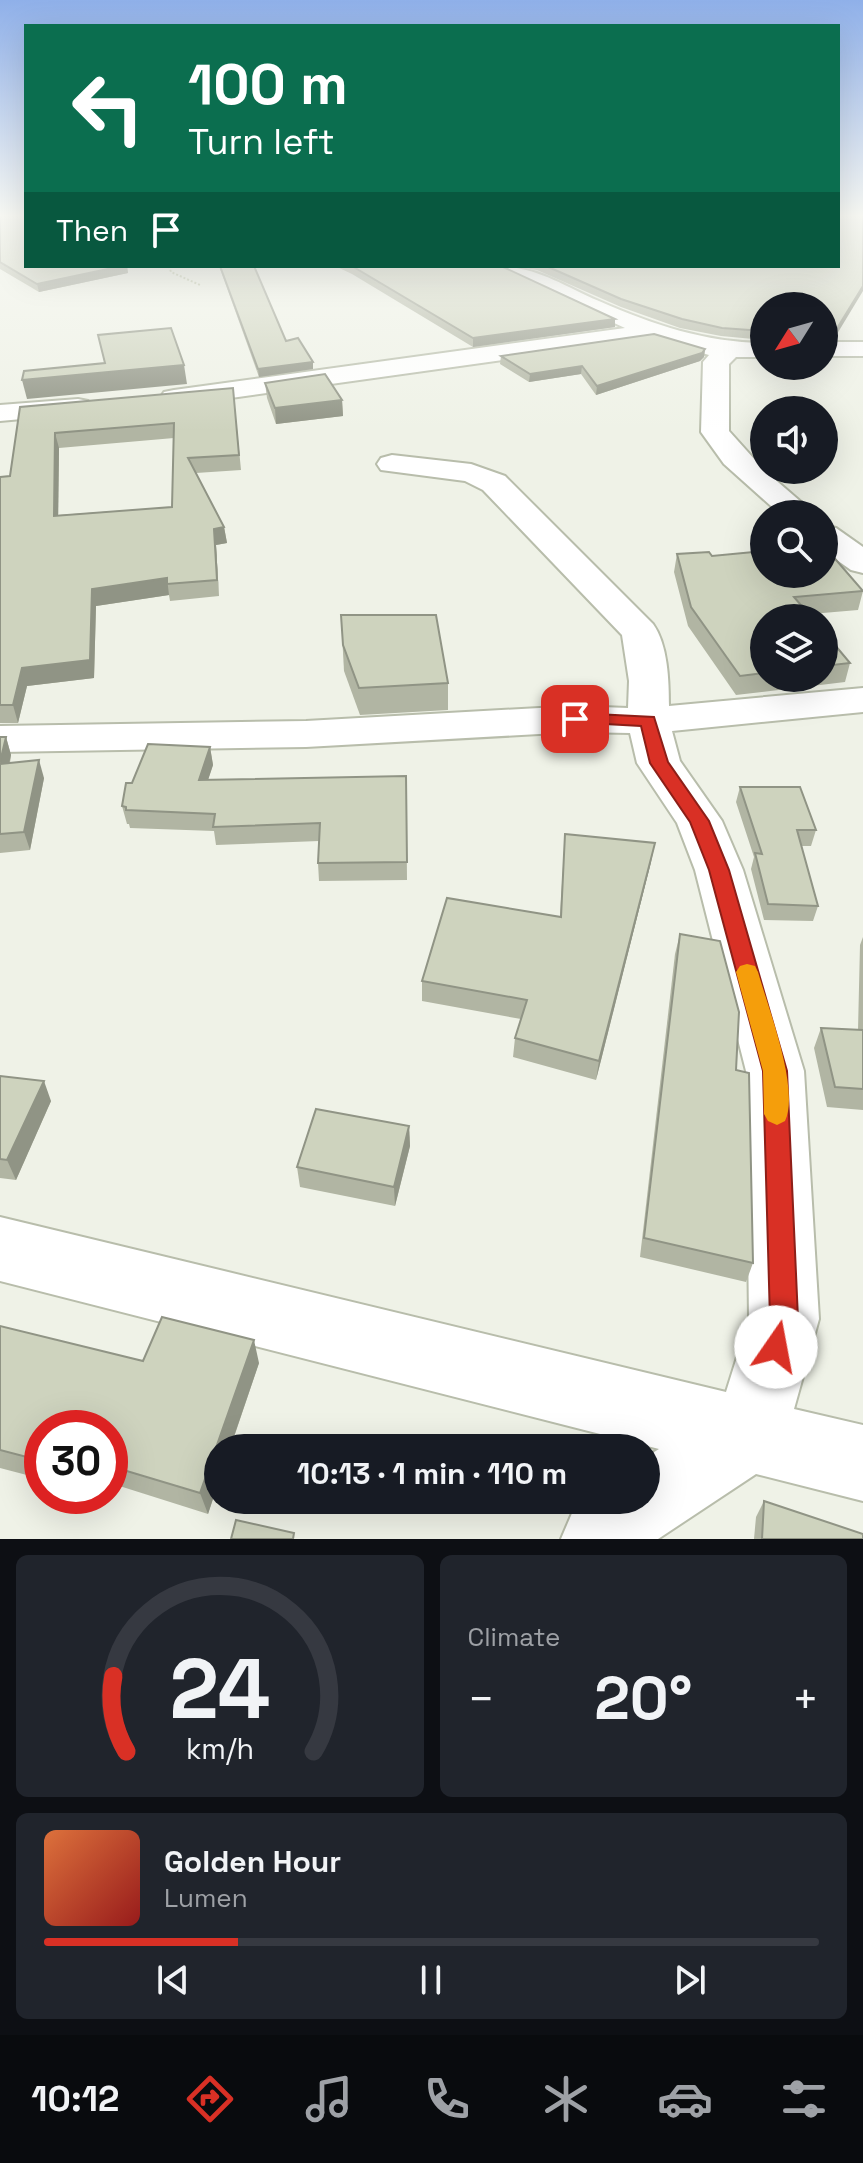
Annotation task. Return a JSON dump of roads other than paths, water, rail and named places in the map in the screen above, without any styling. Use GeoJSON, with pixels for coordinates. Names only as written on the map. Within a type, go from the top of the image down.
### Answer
{"type":"FeatureCollection","features":[{"type":"Feature","properties":{"kind":"street"},"geometry":{"type":"LineString","coordinates":[[552,287],[659,331],[709,347],[750,350]]}},
{"type":"Feature","properties":{"kind":"street"},"geometry":{"type":"LineString","coordinates":[[155,400],[659,331]]}},
{"type":"Feature","properties":{"kind":"street"},"geometry":{"type":"LineString","coordinates":[[730,349],[716,362],[715,432],[735,458],[783,500]]}},
{"type":"Feature","properties":{"kind":"street"},"geometry":{"type":"LineString","coordinates":[[838,349],[863,349]]}},
{"type":"Feature","properties":{"kind":"street"},"geometry":{"type":"LineString","coordinates":[[0,413],[109,404]]}},
{"type":"Feature","properties":{"kind":"street"},"geometry":{"type":"LineString","coordinates":[[392,464],[471,473],[505,491],[543,535],[640,632],[649,681],[648,721],[659,763],[699,821],[719,870],[775,1071],[784,1319],[750,1434],[616,1521],[601,1539]]}},
{"type":"Feature","properties":{"kind":"street"},"geometry":{"type":"LineString","coordinates":[[838,545],[863,563]]}},
{"type":"Feature","properties":{"kind":"street"},"geometry":{"type":"LineString","coordinates":[[0,739],[306,734],[575,719],[648,721],[863,700]]}},
{"type":"Feature","properties":{"kind":"street"},"geometry":{"type":"LineString","coordinates":[[0,1249],[863,1463]]}}]}
